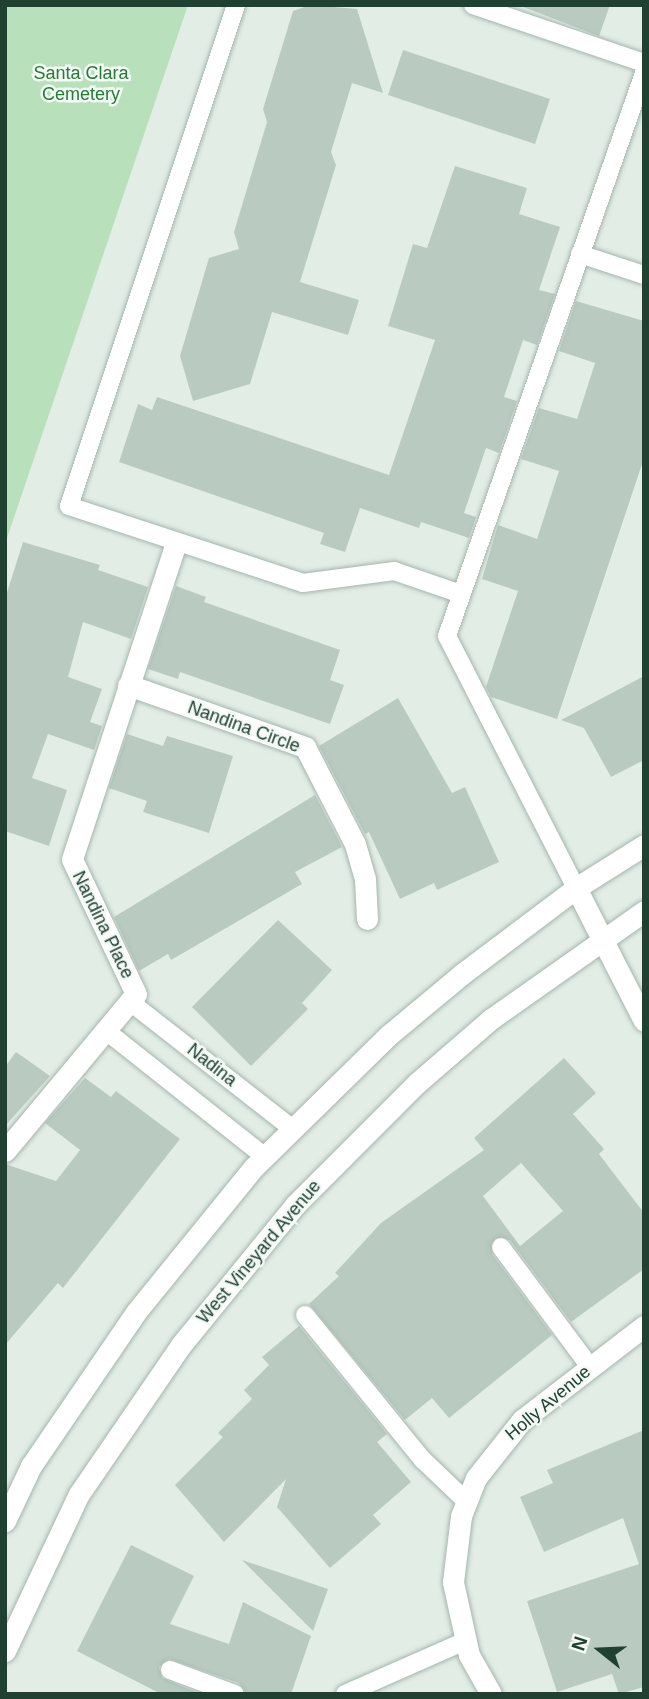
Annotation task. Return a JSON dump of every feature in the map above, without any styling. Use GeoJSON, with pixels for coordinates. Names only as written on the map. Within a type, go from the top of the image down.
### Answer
{"type":"FeatureCollection","features":[{"type":"Feature","properties":{"kind":"main road","name":"Nandina Place"},"geometry":{"type":"LineString","coordinates":[[5,1151],[136,994],[72,859],[176,543]]}},
{"type":"Feature","properties":{"kind":"main road","name":"Nandina Circle"},"geometry":{"type":"LineString","coordinates":[[128,685],[305,747],[355,844],[365,879],[367,919]]}},
{"type":"Feature","properties":{"kind":"main road"},"geometry":{"type":"LineString","coordinates":[[5,1521],[31,1466],[136,1312],[265,1157],[390,1034],[576,888],[644,845]]}},
{"type":"Feature","properties":{"kind":"main road"},"geometry":{"type":"LineString","coordinates":[[576,888],[644,1021]]}},
{"type":"Feature","properties":{"kind":"main road","name":"West Vineyard Avenue"},"geometry":{"type":"LineString","coordinates":[[5,1651],[79,1494],[181,1345],[295,1205],[417,1083],[491,1019],[644,911]]}},
{"type":"Feature","properties":{"kind":"main road","name":"Holly Avenue"},"geometry":{"type":"LineString","coordinates":[[491,1694],[465,1641],[453,1583],[454,1548],[467,1502],[495,1450],[522,1420],[644,1326]]}},
{"type":"Feature","properties":{"kind":"lane"},"geometry":{"type":"LineString","coordinates":[[236,5],[69,506],[303,583],[394,571],[461,594]]}},
{"type":"Feature","properties":{"kind":"lane"},"geometry":{"type":"LineString","coordinates":[[473,5],[644,63]]}},
{"type":"Feature","properties":{"kind":"lane"},"geometry":{"type":"LineString","coordinates":[[576,888],[447,636],[644,72]]}},
{"type":"Feature","properties":{"kind":"lane"},"geometry":{"type":"LineString","coordinates":[[580,254],[644,275]]}},
{"type":"Feature","properties":{"kind":"lane","name":"Nadina"},"geometry":{"type":"LineString","coordinates":[[129,1001],[293,1129]]}},
{"type":"Feature","properties":{"kind":"lane"},"geometry":{"type":"LineString","coordinates":[[105,1030],[265,1157]]}},
{"type":"Feature","properties":{"kind":"lane"},"geometry":{"type":"LineString","coordinates":[[501,1247],[590,1367]]}},
{"type":"Feature","properties":{"kind":"lane"},"geometry":{"type":"LineString","coordinates":[[305,1315],[423,1460],[467,1502]]}},
{"type":"Feature","properties":{"kind":"lane"},"geometry":{"type":"LineString","coordinates":[[345,1694],[465,1641]]}},
{"type":"Feature","properties":{"kind":"lane"},"geometry":{"type":"LineString","coordinates":[[170,1670],[235,1694]]}},
{"type":"Feature","properties":{"kind":"green space","name":"Santa Clara Cemetery"},"geometry":{"type":"Polygon","coordinates":[[[5,5],[188,5],[5,544],[5,5]]]}},
{"type":"Feature","properties":{"kind":"building"},"geometry":{"type":"Polygon","coordinates":[[[310,5],[357,9],[383,93],[352,83],[331,152],[336,165],[300,282],[359,300],[348,335],[272,312],[250,384],[193,401],[180,356],[209,258],[239,249],[234,232],[267,122],[263,109],[293,11],[310,5]]]}},
{"type":"Feature","properties":{"kind":"building"},"geometry":{"type":"Polygon","coordinates":[[[518,5],[610,5],[599,36],[518,5]]]}},
{"type":"Feature","properties":{"kind":"building"},"geometry":{"type":"Polygon","coordinates":[[[403,50],[550,99],[535,144],[388,95],[403,50]]]}},
{"type":"Feature","properties":{"kind":"building"},"geometry":{"type":"Polygon","coordinates":[[[455,166],[527,188],[519,214],[560,227],[539,290],[555,294],[537,345],[523,340],[504,397],[517,401],[499,453],[486,448],[464,513],[476,517],[469,538],[421,522],[419,528],[360,508],[345,552],[320,544],[324,533],[119,462],[138,404],[152,410],[157,397],[389,475],[435,340],[388,326],[413,244],[427,248],[455,166]]]}},
{"type":"Feature","properties":{"kind":"building"},"geometry":{"type":"Polygon","coordinates":[[[576,301],[644,321],[644,458],[557,719],[491,697],[486,687],[518,591],[482,579],[498,525],[537,539],[559,471],[521,459],[539,408],[577,419],[595,363],[559,351],[576,301]]]}},
{"type":"Feature","properties":{"kind":"building"},"geometry":{"type":"Polygon","coordinates":[[[23,542],[100,565],[98,570],[148,587],[131,639],[83,622],[68,677],[102,689],[90,722],[102,726],[94,750],[48,734],[32,778],[67,790],[49,846],[5,831],[5,599],[23,542]]]}},
{"type":"Feature","properties":{"kind":"building"},"geometry":{"type":"Polygon","coordinates":[[[176,586],[206,597],[204,602],[340,650],[330,680],[344,685],[330,724],[180,672],[178,679],[148,669],[176,586]]]}},
{"type":"Feature","properties":{"kind":"building"},"geometry":{"type":"Polygon","coordinates":[[[644,676],[644,760],[611,777],[584,728],[561,720],[644,676]]]}},
{"type":"Feature","properties":{"kind":"building"},"geometry":{"type":"Polygon","coordinates":[[[398,698],[452,793],[465,787],[499,862],[437,890],[434,883],[400,899],[369,832],[365,834],[319,746],[398,698]]]}},
{"type":"Feature","properties":{"kind":"building"},"geometry":{"type":"Polygon","coordinates":[[[127,734],[163,746],[167,736],[233,756],[209,833],[143,812],[147,801],[109,788],[127,734]]]}},
{"type":"Feature","properties":{"kind":"building"},"geometry":{"type":"Polygon","coordinates":[[[315,795],[342,847],[295,872],[302,884],[171,960],[168,954],[139,971],[114,917],[315,795]]]}},
{"type":"Feature","properties":{"kind":"building"},"geometry":{"type":"Polygon","coordinates":[[[278,920],[332,970],[302,1003],[308,1009],[251,1066],[192,1007],[278,920]]]}},
{"type":"Feature","properties":{"kind":"building"},"geometry":{"type":"Polygon","coordinates":[[[16,1052],[50,1076],[5,1126],[5,1067],[16,1052]]]}},
{"type":"Feature","properties":{"kind":"building"},"geometry":{"type":"Polygon","coordinates":[[[564,1058],[596,1093],[573,1114],[604,1149],[599,1154],[644,1213],[644,1269],[571,1322],[510,1240],[495,1238],[492,1254],[552,1335],[449,1418],[432,1398],[405,1420],[309,1304],[339,1276],[335,1273],[381,1223],[484,1150],[474,1138],[564,1058]],[[521,1163],[483,1196],[520,1246],[563,1211],[521,1163]]]}},
{"type":"Feature","properties":{"kind":"building"},"geometry":{"type":"Polygon","coordinates":[[[85,1078],[111,1097],[116,1091],[180,1139],[63,1288],[58,1283],[5,1345],[5,1164],[56,1181],[80,1150],[45,1123],[85,1078]]]}},
{"type":"Feature","properties":{"kind":"building"},"geometry":{"type":"Polygon","coordinates":[[[299,1326],[387,1434],[377,1442],[411,1482],[373,1515],[381,1524],[330,1568],[277,1507],[286,1479],[224,1542],[175,1485],[223,1437],[218,1433],[252,1399],[244,1390],[269,1365],[262,1357],[299,1326]]]}},
{"type":"Feature","properties":{"kind":"building"},"geometry":{"type":"Polygon","coordinates":[[[644,1430],[644,1687],[619,1694],[612,1674],[557,1692],[527,1601],[639,1564],[623,1518],[544,1552],[520,1497],[553,1483],[547,1470],[644,1430]]]}},
{"type":"Feature","properties":{"kind":"building"},"geometry":{"type":"Polygon","coordinates":[[[131,1545],[194,1576],[170,1624],[229,1644],[243,1602],[311,1636],[291,1694],[246,1694],[239,1683],[169,1659],[159,1667],[162,1678],[201,1694],[161,1694],[77,1651],[131,1545]]]}},
{"type":"Feature","properties":{"kind":"building"},"geometry":{"type":"Polygon","coordinates":[[[242,1560],[328,1589],[313,1631],[242,1560]]]}}]}
